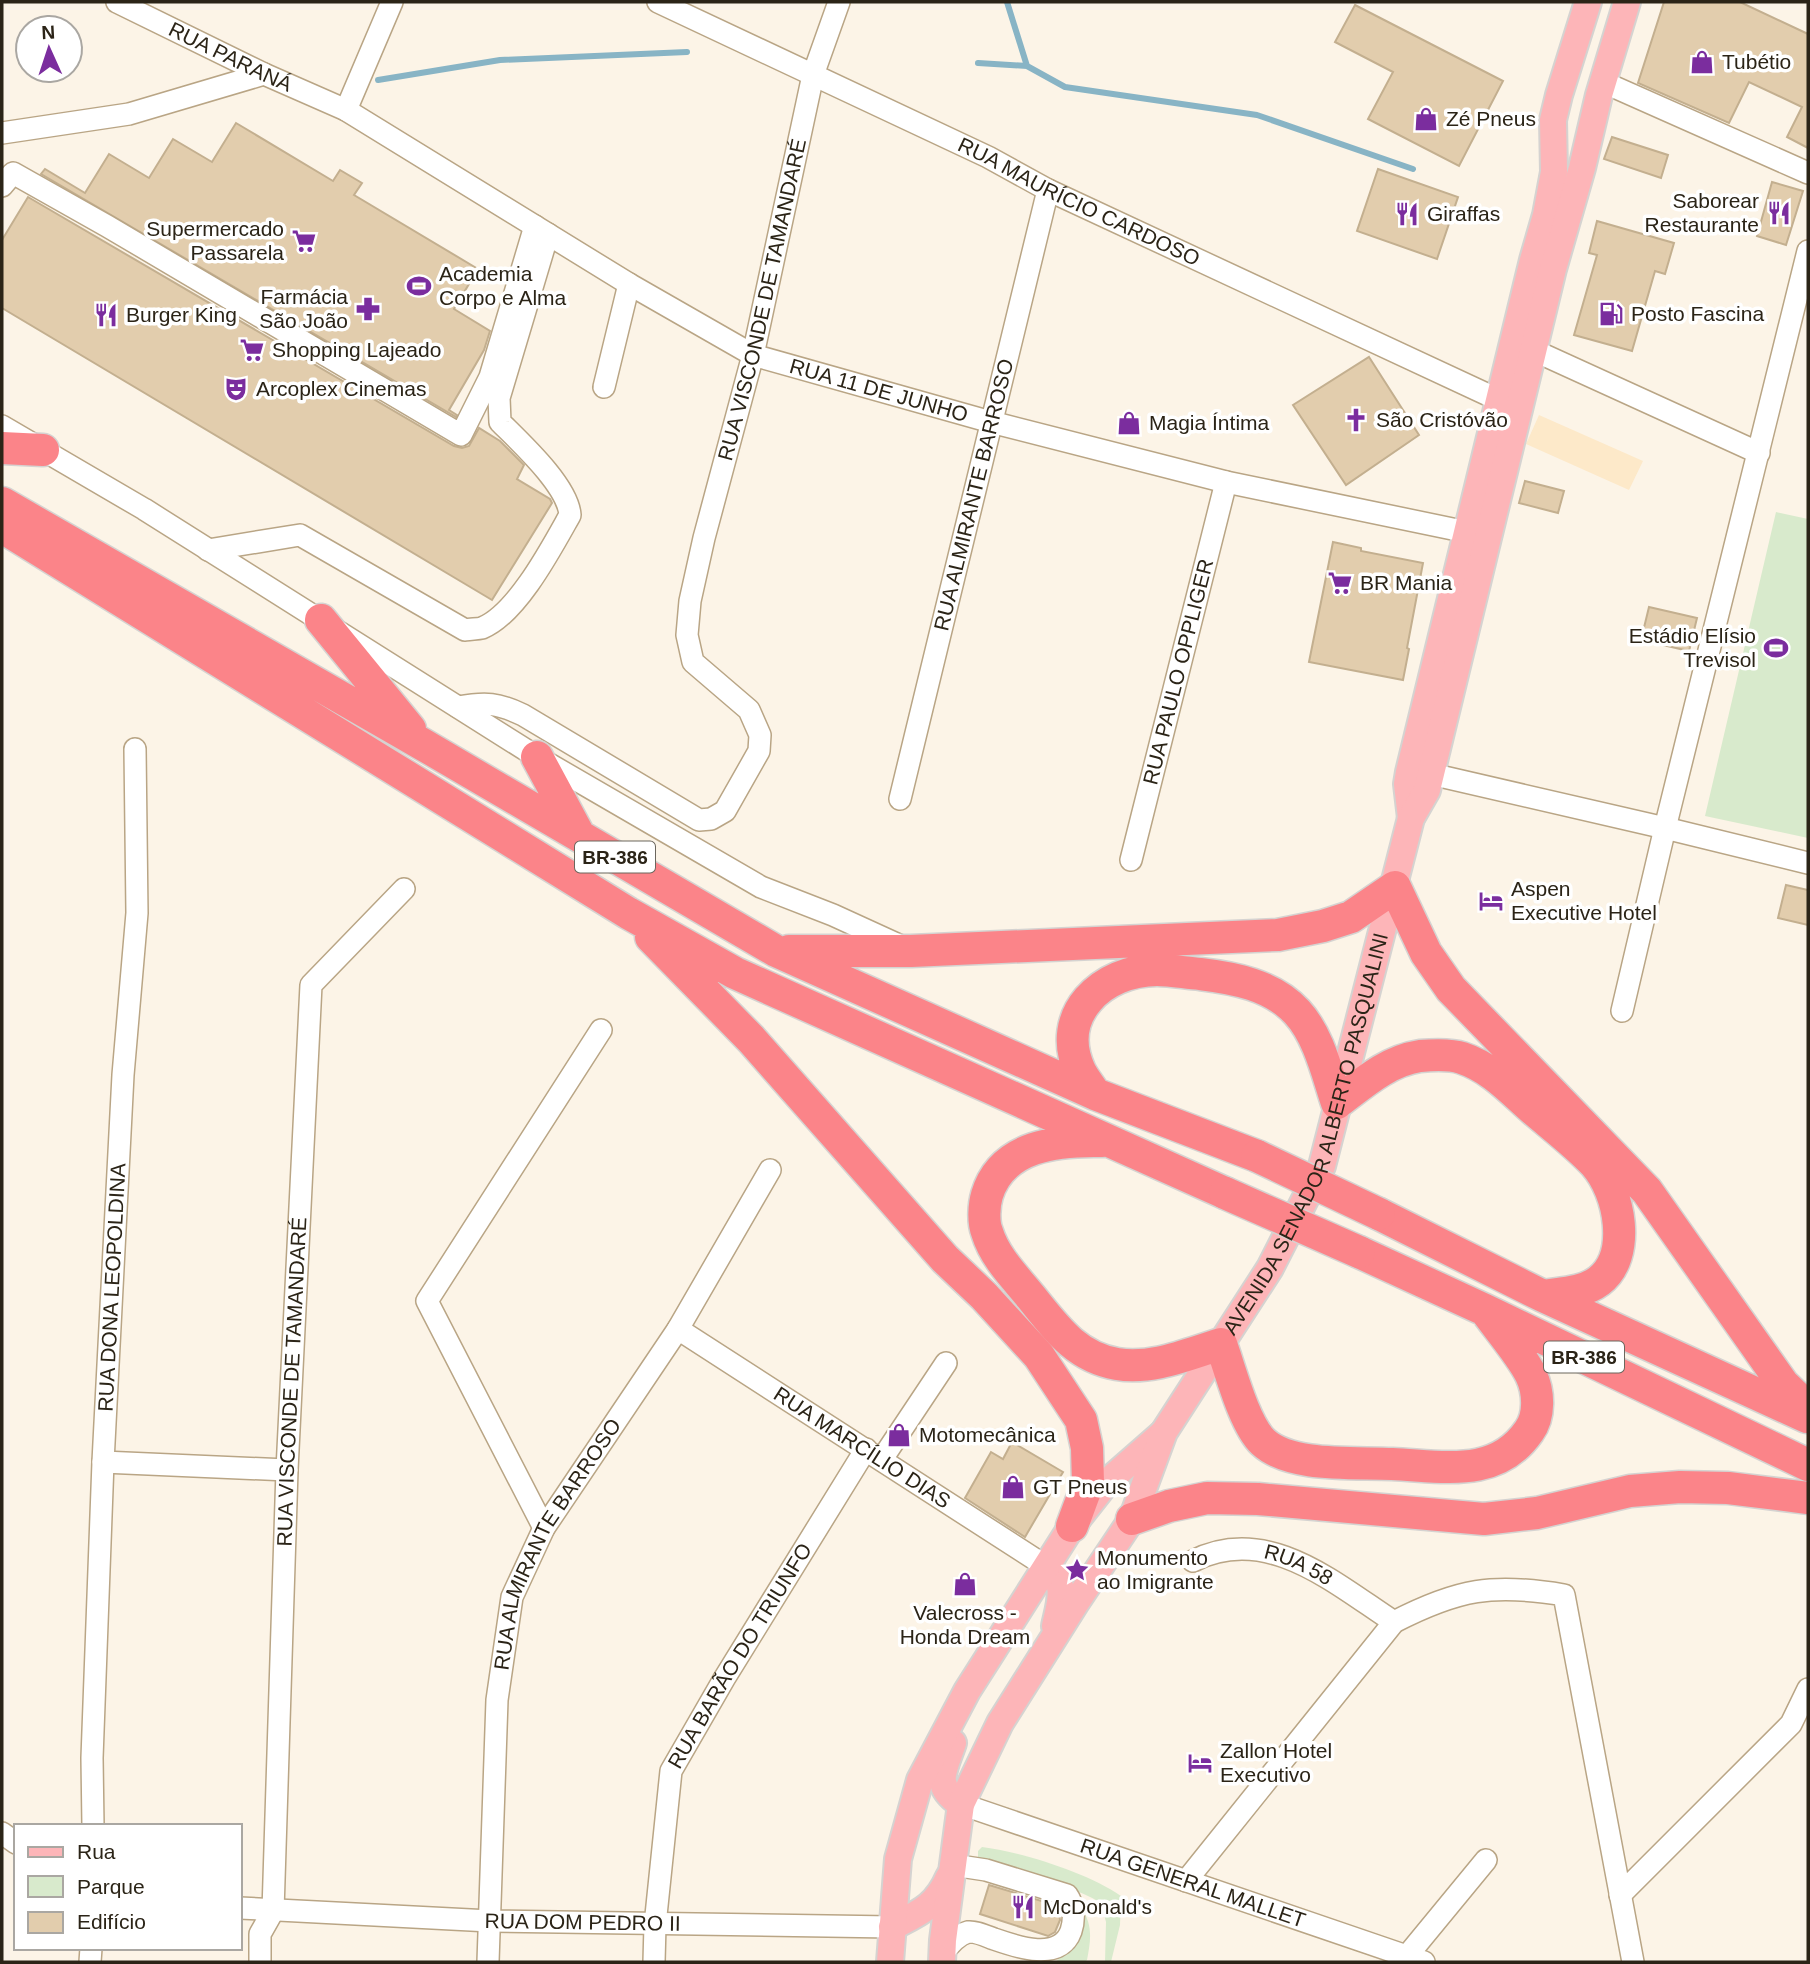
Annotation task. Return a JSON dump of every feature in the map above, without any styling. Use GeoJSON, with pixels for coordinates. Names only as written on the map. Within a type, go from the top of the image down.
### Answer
{"type":"FeatureCollection","features":[{"type":"Feature","properties":{"kind":"highway"},"geometry":{"type":"LineString","coordinates":[[2,448],[43,450]]}},
{"type":"Feature","properties":{"kind":"highway","name":"BR-386"},"geometry":{"type":"LineString","coordinates":[[2,503],[776,951],[1095,1094],[1257,1156],[1543,1296],[1808,1418]]}},
{"type":"Feature","properties":{"kind":"highway","name":"BR-386"},"geometry":{"type":"LineString","coordinates":[[2,527],[628,913],[735,973],[1359,1252],[1808,1465]]}},
{"type":"Feature","properties":{"kind":"highway"},"geometry":{"type":"LineString","coordinates":[[321,620],[422,744]]}},
{"type":"Feature","properties":{"kind":"highway"},"geometry":{"type":"LineString","coordinates":[[537,757],[580,836]]}},
{"type":"Feature","properties":{"kind":"highway"},"geometry":{"type":"LineString","coordinates":[[776,951],[911,951],[1278,935],[1351,917],[1395,887],[1426,953],[1451,989],[1647,1191],[1783,1384],[1808,1408]]}},
{"type":"Feature","properties":{"kind":"highway"},"geometry":{"type":"LineString","coordinates":[[628,913],[751,1039],[945,1259],[984,1296],[1039,1356],[1081,1420],[1087,1448],[1088,1483],[1072,1526]]}},
{"type":"Feature","properties":{"kind":"highway"},"geometry":{"type":"LineString","coordinates":[[1095,1094],[1080,1072],[1075,1053],[1073,1036],[1076,1017],[1088,998],[1104,984],[1125,975],[1156,970],[1224,977],[1255,985],[1277,996],[1297,1012],[1313,1035],[1337,1104],[1374,1074],[1419,1056],[1460,1058],[1490,1071],[1596,1166],[1611,1193],[1620,1235],[1618,1254],[1608,1271],[1599,1281],[1581,1291],[1543,1296]]}},
{"type":"Feature","properties":{"kind":"highway"},"geometry":{"type":"LineString","coordinates":[[1114,1142],[1077,1140],[1046,1144],[1018,1154],[1010,1161],[991,1184],[986,1201],[985,1229],[995,1253],[1066,1340],[1089,1355],[1118,1364],[1161,1363],[1221,1344],[1252,1426],[1263,1442],[1286,1455],[1312,1461],[1465,1466],[1492,1463],[1507,1455],[1522,1441],[1537,1416],[1536,1394],[1531,1376],[1485,1310]]}},
{"type":"Feature","properties":{"kind":"highway"},"geometry":{"type":"LineString","coordinates":[[1132,1519],[1169,1506],[1207,1498],[1258,1499],[1484,1519],[1537,1513],[1630,1491],[1680,1486],[1728,1488],[1808,1498]]}},
{"type":"Feature","properties":{"kind":"main road","name":"AVENIDA SENADOR ALBERTO PASQUALINI"},"geometry":{"type":"LineString","coordinates":[[1411,818],[1407,784],[1409,772],[1551,193],[1554,172],[1553,120],[1588,2]]}},
{"type":"Feature","properties":{"kind":"main road"},"geometry":{"type":"LineString","coordinates":[[1614,46],[1615,2]]}},
{"type":"Feature","properties":{"kind":"main road","name":"AVENIDA SENADOR ALBERTO PASQUALINI"},"geometry":{"type":"LineString","coordinates":[[943,1958],[961,1804],[1000,1723],[1132,1519],[1164,1432],[1270,1268],[1322,1166],[1411,818],[1427,790],[1533,350],[1603,82],[1627,2]]}},
{"type":"Feature","properties":{"kind":"main road"},"geometry":{"type":"LineString","coordinates":[[1562,84],[1573,77],[1584,75],[1603,82]]}},
{"type":"Feature","properties":{"kind":"main road","name":"AVENIDA SENADOR ALBERTO PASQUALINI"},"geometry":{"type":"LineString","coordinates":[[890,1962],[898,1859],[920,1780],[967,1691],[1072,1526],[1106,1483],[1164,1432]]}},
{"type":"Feature","properties":{"kind":"main road"},"geometry":{"type":"LineString","coordinates":[[1047,1567],[1057,1575],[1061,1587],[1052,1641]]}},
{"type":"Feature","properties":{"kind":"main road"},"geometry":{"type":"LineString","coordinates":[[961,1804],[944,1790],[942,1779],[967,1691]]}},
{"type":"Feature","properties":{"kind":"main road"},"geometry":{"type":"LineString","coordinates":[[892,1927],[928,1908],[942,1893],[953,1867]]}},
{"type":"Feature","properties":{"kind":"street","name":"RUA PARANÁ"},"geometry":{"type":"LineString","coordinates":[[117,2],[264,74],[346,110]]}},
{"type":"Feature","properties":{"kind":"street"},"geometry":{"type":"LineString","coordinates":[[346,110],[392,2]]}},
{"type":"Feature","properties":{"kind":"street","name":"RUA MAURÍCIO CARDOSO"},"geometry":{"type":"LineString","coordinates":[[657,2],[988,157],[1048,191],[1499,400]]}},
{"type":"Feature","properties":{"kind":"street","name":"RUA VISCONDE DE TAMANDARÉ"},"geometry":{"type":"LineString","coordinates":[[458,707],[479,703],[499,704],[523,715],[699,820],[711,819],[725,811],[759,751],[760,735],[749,710],[693,662],[687,635],[690,601],[753,355],[813,75],[839,2]]}},
{"type":"Feature","properties":{"kind":"street"},"geometry":{"type":"LineString","coordinates":[[2,133],[129,114],[264,74]]}},
{"type":"Feature","properties":{"kind":"street"},"geometry":{"type":"LineString","coordinates":[[1603,82],[1808,173]]}},
{"type":"Feature","properties":{"kind":"street","name":"RUA 11 DE JUNHO"},"geometry":{"type":"LineString","coordinates":[[346,110],[629,284],[753,355],[991,422],[1226,482],[1467,532]]}},
{"type":"Feature","properties":{"kind":"street"},"geometry":{"type":"LineString","coordinates":[[2,186],[13,173],[461,435],[490,377],[541,230]]}},
{"type":"Feature","properties":{"kind":"street","name":"RUA ALMIRANTE BARROSO"},"geometry":{"type":"LineString","coordinates":[[900,799],[1048,191]]}},
{"type":"Feature","properties":{"kind":"street"},"geometry":{"type":"LineString","coordinates":[[208,550],[300,535],[466,630],[481,628],[498,618],[536,576],[570,515],[569,505],[542,466],[500,422],[499,398],[541,230]]}},
{"type":"Feature","properties":{"kind":"street"},"geometry":{"type":"LineString","coordinates":[[1622,1011],[1808,251]]}},
{"type":"Feature","properties":{"kind":"street"},"geometry":{"type":"LineString","coordinates":[[604,387],[629,284]]}},
{"type":"Feature","properties":{"kind":"street"},"geometry":{"type":"LineString","coordinates":[[1533,350],[1759,453]]}},
{"type":"Feature","properties":{"kind":"street"},"geometry":{"type":"LineString","coordinates":[[2,426],[144,509],[537,757],[761,887],[834,915],[911,951]]}},
{"type":"Feature","properties":{"kind":"street","name":"RUA PAULO OPPLIGER"},"geometry":{"type":"LineString","coordinates":[[1132,860],[1226,482]]}},
{"type":"Feature","properties":{"kind":"street","name":"RUA DONA LEOPOLDINA"},"geometry":{"type":"LineString","coordinates":[[93,1824],[92,1758],[103,1462],[122,1075],[137,913],[135,749]]}},
{"type":"Feature","properties":{"kind":"street"},"geometry":{"type":"LineString","coordinates":[[1431,774],[1808,863]]}},
{"type":"Feature","properties":{"kind":"street","name":"RUA VISCONDE DE TAMANDARÉ"},"geometry":{"type":"LineString","coordinates":[[260,1962],[260,1934],[272,1910],[288,1470],[311,985],[404,889]]}},
{"type":"Feature","properties":{"kind":"street"},"geometry":{"type":"LineString","coordinates":[[544,1528],[427,1301],[601,1030]]}},
{"type":"Feature","properties":{"kind":"street","name":"RUA ALMIRANTE BARROSO"},"geometry":{"type":"LineString","coordinates":[[488,1962],[497,1700],[512,1597],[544,1528],[678,1329],[770,1170]]}},
{"type":"Feature","properties":{"kind":"street","name":"RUA MARCÍLIO DIAS"},"geometry":{"type":"LineString","coordinates":[[678,1329],[1047,1567]]}},
{"type":"Feature","properties":{"kind":"street","name":"RUA BARÃO DO TRIUNFO"},"geometry":{"type":"LineString","coordinates":[[654,1962],[655,1925],[671,1771],[724,1679],[874,1454],[946,1363]]}},
{"type":"Feature","properties":{"kind":"street"},"geometry":{"type":"LineString","coordinates":[[103,1462],[288,1470]]}},
{"type":"Feature","properties":{"kind":"street","name":"RUA 58"},"geometry":{"type":"LineString","coordinates":[[1193,1561],[1216,1552],[1242,1548],[1274,1552],[1329,1579],[1394,1622]]}},
{"type":"Feature","properties":{"kind":"street"},"geometry":{"type":"LineString","coordinates":[[1186,1881],[1394,1622],[1455,1595],[1526,1589],[1564,1595],[1633,1962]]}},
{"type":"Feature","properties":{"kind":"street"},"geometry":{"type":"LineString","coordinates":[[1620,1895],[1800,1730],[1808,1689]]}},
{"type":"Feature","properties":{"kind":"street","name":"RUA GENERAL MALLET"},"geometry":{"type":"LineString","coordinates":[[961,1804],[1415,1959]]}},
{"type":"Feature","properties":{"kind":"street"},"geometry":{"type":"LineString","coordinates":[[1415,1959],[1486,1860]]}},
{"type":"Feature","properties":{"kind":"street"},"geometry":{"type":"LineString","coordinates":[[943,1958],[954,1940],[972,1932],[1001,1942],[1048,1950],[1068,1940],[1073,1924],[1071,1901],[1067,1895],[986,1870],[953,1867]]}},
{"type":"Feature","properties":{"kind":"street","name":"RUA DOM PEDRO II"},"geometry":{"type":"LineString","coordinates":[[242,1908],[490,1921],[892,1927]]}},
{"type":"Feature","properties":{"kind":"shaded area"},"geometry":{"type":"Polygon","coordinates":[[[1539,415],[1643,461],[1629,490],[1526,444],[1539,415]]]}},
{"type":"Feature","properties":{"kind":"green space","name":"Estádio Elísio Trevisol"},"geometry":{"type":"Polygon","coordinates":[[[1776,512],[1808,519],[1808,838],[1705,816],[1776,512]]]}},
{"type":"Feature","properties":{"kind":"green space"},"geometry":{"type":"Polygon","coordinates":[[[982,1847],[1054,1865],[1091,1879],[1121,1896],[1120,1925],[1111,1962],[1105,1962],[1106,1922],[1101,1903],[1058,1884],[978,1861],[978,1851],[982,1847]]]}},
{"type":"Feature","properties":{"kind":"green space"},"geometry":{"type":"Polygon","coordinates":[[[1081,1907],[1088,1920],[1090,1932],[1087,1960],[1056,1962],[1076,1943],[1082,1933],[1084,1926],[1080,1918],[1081,1907]]]}},
{"type":"Feature","properties":{"kind":"building","name":"Tubétio"},"geometry":{"type":"Polygon","coordinates":[[[1664,2],[1740,2],[1808,34],[1808,148],[1787,137],[1802,107],[1749,82],[1729,123],[1638,83],[1664,2]]]}},
{"type":"Feature","properties":{"kind":"building"},"geometry":{"type":"Polygon","coordinates":[[[1355,5],[1503,81],[1459,166],[1368,119],[1393,72],[1335,42],[1355,5]]]}},
{"type":"Feature","properties":{"kind":"building"},"geometry":{"type":"Polygon","coordinates":[[[236,123],[333,181],[340,170],[362,183],[354,195],[478,269],[454,309],[490,331],[484,350],[449,410],[457,415],[456,417],[41,174],[45,169],[85,193],[109,154],[149,178],[173,139],[212,162],[236,123]]]}},
{"type":"Feature","properties":{"kind":"building"},"geometry":{"type":"Polygon","coordinates":[[[1612,137],[1668,155],[1661,178],[1604,159],[1612,137]]]}},
{"type":"Feature","properties":{"kind":"building","name":"Giraffas"},"geometry":{"type":"Polygon","coordinates":[[[1378,169],[1458,197],[1437,259],[1357,231],[1378,169]]]}},
{"type":"Feature","properties":{"kind":"building","name":"Saborear Restaurante"},"geometry":{"type":"Polygon","coordinates":[[[1772,182],[1803,191],[1786,245],[1757,236],[1772,182]]]}},
{"type":"Feature","properties":{"kind":"building"},"geometry":{"type":"Polygon","coordinates":[[[28,197],[454,446],[469,446],[479,428],[500,441],[524,465],[517,479],[550,499],[552,503],[492,600],[2,308],[2,240],[28,197]]]}},
{"type":"Feature","properties":{"kind":"building"},"geometry":{"type":"Polygon","coordinates":[[[1597,221],[1674,243],[1665,274],[1655,271],[1632,351],[1574,335],[1597,255],[1589,253],[1597,221]]]}},
{"type":"Feature","properties":{"kind":"building","name":"São Cristóvão"},"geometry":{"type":"Polygon","coordinates":[[[1369,357],[1419,435],[1346,485],[1293,405],[1369,357]]]}},
{"type":"Feature","properties":{"kind":"building"},"geometry":{"type":"Polygon","coordinates":[[[1525,481],[1564,491],[1558,513],[1519,503],[1525,481]]]}},
{"type":"Feature","properties":{"kind":"building"},"geometry":{"type":"Polygon","coordinates":[[[1333,542],[1361,548],[1361,551],[1423,563],[1403,680],[1309,662],[1333,542]]]}},
{"type":"Feature","properties":{"kind":"building"},"geometry":{"type":"Polygon","coordinates":[[[1649,607],[1697,618],[1689,651],[1641,640],[1649,607]]]}},
{"type":"Feature","properties":{"kind":"building"},"geometry":{"type":"Polygon","coordinates":[[[1786,885],[1808,890],[1808,925],[1778,918],[1786,885]]]}},
{"type":"Feature","properties":{"kind":"building","name":"GT Pneus"},"geometry":{"type":"Polygon","coordinates":[[[1012,1442],[1063,1472],[1025,1537],[965,1498],[991,1452],[1003,1459],[1012,1442]]]}},
{"type":"Feature","properties":{"kind":"building","name":"McDonald's"},"geometry":{"type":"Polygon","coordinates":[[[989,1885],[1058,1906],[1060,1920],[1055,1932],[1048,1936],[980,1914],[989,1885]]]}},
{"type":"Feature","properties":{"kind":"waterway"},"geometry":{"type":"LineString","coordinates":[[1007,2],[1027,66]]}},
{"type":"Feature","properties":{"kind":"waterway"},"geometry":{"type":"LineString","coordinates":[[378,80],[500,60],[687,52]]}},
{"type":"Feature","properties":{"kind":"waterway"},"geometry":{"type":"LineString","coordinates":[[978,63],[1027,66],[1065,87],[1257,115],[1413,169]]}},
{"type":"Feature","properties":{"kind":"place","name":"Tubétio"},"geometry":{"type":"Point","coordinates":[1702,62]}},
{"type":"Feature","properties":{"kind":"place","name":"Zé Pneus"},"geometry":{"type":"Point","coordinates":[1426,119]}},
{"type":"Feature","properties":{"kind":"place","name":"Saborear Restaurante"},"geometry":{"type":"Point","coordinates":[1779,213]}},
{"type":"Feature","properties":{"kind":"place","name":"Giraffas"},"geometry":{"type":"Point","coordinates":[1407,214]}},
{"type":"Feature","properties":{"kind":"place","name":"Supermercado Passarela"},"geometry":{"type":"Point","coordinates":[304,241]}},
{"type":"Feature","properties":{"kind":"place","name":"Academia Corpo e Alma"},"geometry":{"type":"Point","coordinates":[419,286]}},
{"type":"Feature","properties":{"kind":"place","name":"Farmácia São João"},"geometry":{"type":"Point","coordinates":[368,309]}},
{"type":"Feature","properties":{"kind":"place","name":"Posto Fascina"},"geometry":{"type":"Point","coordinates":[1611,314]}},
{"type":"Feature","properties":{"kind":"place","name":"Burger King"},"geometry":{"type":"Point","coordinates":[106,315]}},
{"type":"Feature","properties":{"kind":"place","name":"Shopping Lajeado"},"geometry":{"type":"Point","coordinates":[252,350]}},
{"type":"Feature","properties":{"kind":"place","name":"Arcoplex Cinemas"},"geometry":{"type":"Point","coordinates":[236,389]}},
{"type":"Feature","properties":{"kind":"place","name":"São Cristóvão"},"geometry":{"type":"Point","coordinates":[1356,420]}},
{"type":"Feature","properties":{"kind":"place","name":"Magia Íntima"},"geometry":{"type":"Point","coordinates":[1129,423]}},
{"type":"Feature","properties":{"kind":"place","name":"BR Mania"},"geometry":{"type":"Point","coordinates":[1340,583]}},
{"type":"Feature","properties":{"kind":"place","name":"Estádio Elísio Trevisol"},"geometry":{"type":"Point","coordinates":[1776,648]}},
{"type":"Feature","properties":{"kind":"place","name":"Aspen Executive Hotel"},"geometry":{"type":"Point","coordinates":[1491,901]}},
{"type":"Feature","properties":{"kind":"place","name":"Motomecânica"},"geometry":{"type":"Point","coordinates":[899,1435]}},
{"type":"Feature","properties":{"kind":"place","name":"GT Pneus"},"geometry":{"type":"Point","coordinates":[1013,1487]}},
{"type":"Feature","properties":{"kind":"place","name":"Monumento ao Imigrante"},"geometry":{"type":"Point","coordinates":[1077,1570]}},
{"type":"Feature","properties":{"kind":"place","name":"Valecross - Honda Dream"},"geometry":{"type":"Point","coordinates":[965,1584]}},
{"type":"Feature","properties":{"kind":"place","name":"Zallon Hotel Executivo"},"geometry":{"type":"Point","coordinates":[1200,1763]}},
{"type":"Feature","properties":{"kind":"place","name":"McDonald's"},"geometry":{"type":"Point","coordinates":[1023,1907]}}]}
